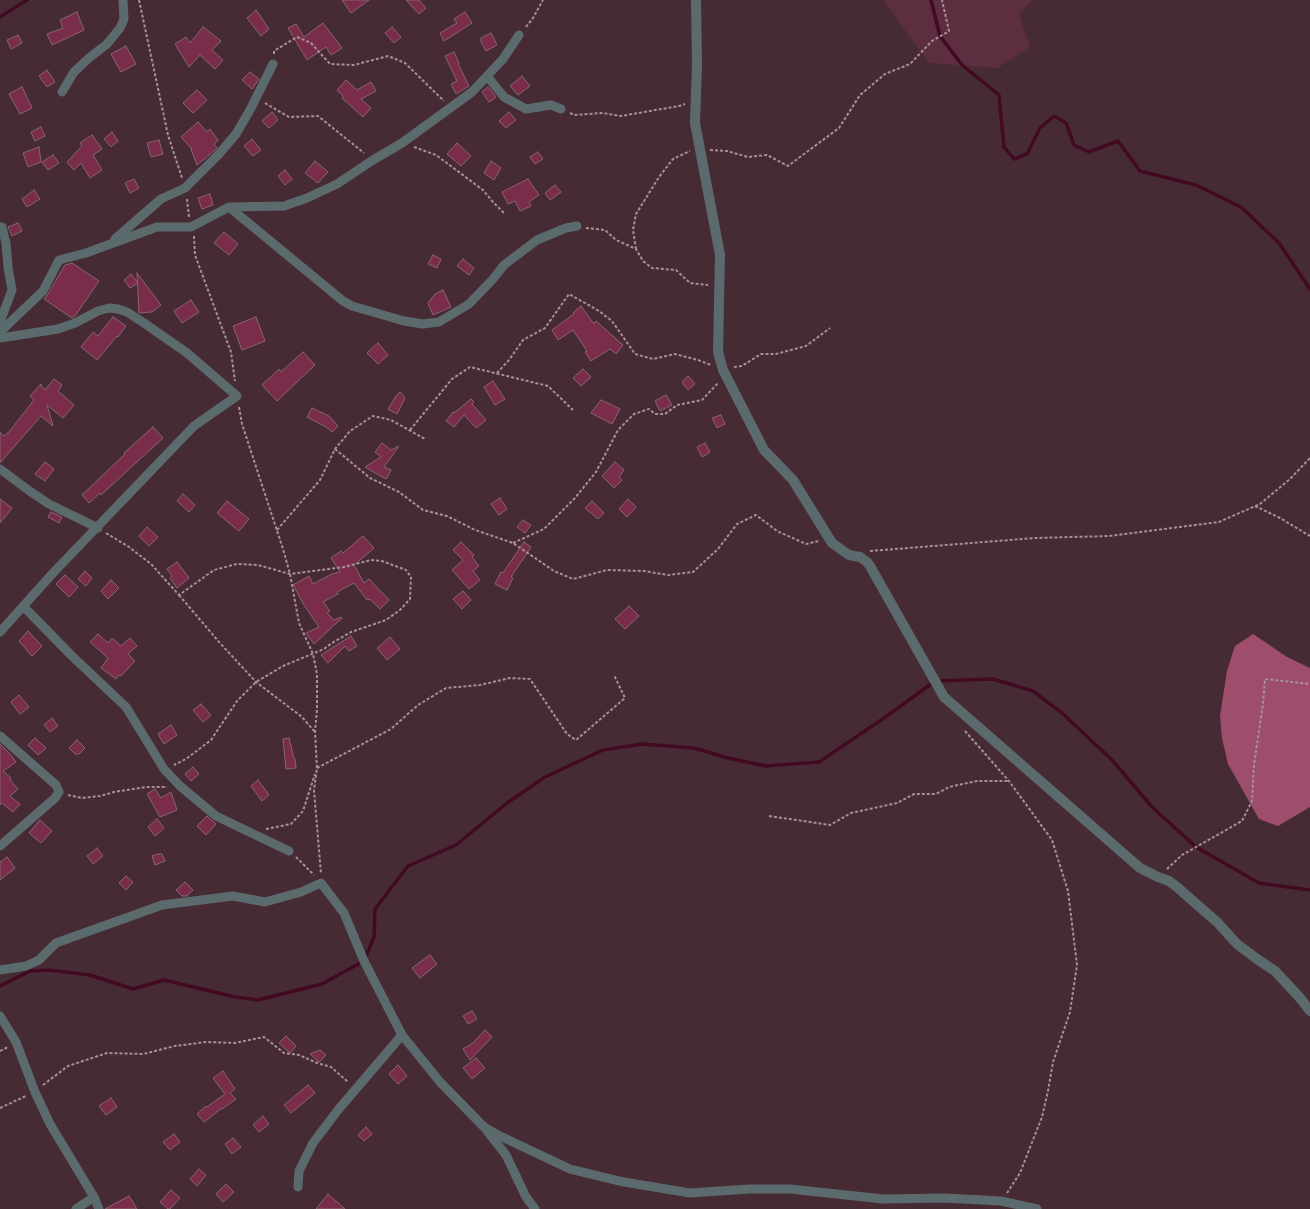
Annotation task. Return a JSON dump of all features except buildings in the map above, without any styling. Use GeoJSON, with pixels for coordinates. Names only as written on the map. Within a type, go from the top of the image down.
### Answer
{"type":"FeatureCollection","features":[{"type":"Feature","properties":{"kind":"street"},"geometry":{"type":"LineString","coordinates":[[62,92],[74,72],[107,44],[120,28],[124,18],[123,0]]}},
{"type":"Feature","properties":{"kind":"street"},"geometry":{"type":"LineString","coordinates":[[696,0],[695,123],[720,255],[718,352],[723,370],[764,450],[793,480],[832,543],[849,555],[860,557],[870,566],[944,697],[1140,868],[1169,881],[1177,887],[1218,923],[1237,944],[1256,959],[1275,971],[1310,1011]]}},
{"type":"Feature","properties":{"kind":"street"},"geometry":{"type":"LineString","coordinates":[[0,332],[43,291],[59,260],[86,253],[157,227],[190,227],[229,207],[284,206],[307,198],[337,184],[402,143],[472,92],[503,58],[519,35]]}},
{"type":"Feature","properties":{"kind":"street"},"geometry":{"type":"LineString","coordinates":[[107,245],[128,229],[161,199],[185,188],[219,154],[236,134],[273,64]]}},
{"type":"Feature","properties":{"kind":"street"},"geometry":{"type":"LineString","coordinates":[[487,76],[504,97],[526,109],[551,105],[561,109]]}},
{"type":"Feature","properties":{"kind":"street"},"geometry":{"type":"LineString","coordinates":[[229,207],[342,301],[352,306],[404,321],[423,324],[439,322],[469,304],[504,265],[536,240],[566,228],[577,226]]}},
{"type":"Feature","properties":{"kind":"street"},"geometry":{"type":"LineString","coordinates":[[0,227],[2,227],[6,243],[12,290],[0,322]]}},
{"type":"Feature","properties":{"kind":"street"},"geometry":{"type":"LineString","coordinates":[[0,338],[58,329],[75,323],[98,311],[109,308],[118,309],[127,312],[144,322],[187,353],[237,396],[194,426],[0,632]]}},
{"type":"Feature","properties":{"kind":"street"},"geometry":{"type":"LineString","coordinates":[[0,469],[49,504],[98,528]]}},
{"type":"Feature","properties":{"kind":"street"},"geometry":{"type":"LineString","coordinates":[[24,607],[72,656],[126,707],[164,770],[180,786],[216,816],[290,851]]}},
{"type":"Feature","properties":{"kind":"street"},"geometry":{"type":"LineString","coordinates":[[0,736],[56,785],[59,792],[55,798],[0,846]]}},
{"type":"Feature","properties":{"kind":"street"},"geometry":{"type":"LineString","coordinates":[[0,970],[26,966],[39,960],[56,943],[162,905],[232,896],[265,902],[301,892],[321,883],[344,913],[364,961],[402,1035],[440,1082],[484,1126],[506,1155],[526,1197],[535,1209]]}},
{"type":"Feature","properties":{"kind":"street"},"geometry":{"type":"LineString","coordinates":[[0,1016],[16,1042],[35,1092],[50,1124],[94,1197],[99,1209]]}},
{"type":"Feature","properties":{"kind":"street"},"geometry":{"type":"LineString","coordinates":[[298,1187],[299,1171],[313,1143],[338,1110],[402,1035]]}},
{"type":"Feature","properties":{"kind":"street"},"geometry":{"type":"LineString","coordinates":[[484,1126],[496,1134],[570,1168],[663,1190],[690,1193],[750,1189],[790,1189],[883,1199],[944,1198],[1001,1201],[1037,1209]]}},
{"type":"Feature","properties":{"kind":"street"},"geometry":{"type":"LineString","coordinates":[[76,1209],[94,1197]]}},
{"type":"Feature","properties":{"kind":"path"},"geometry":{"type":"LineString","coordinates":[[139,0],[168,135],[185,188],[190,227],[194,231],[195,255],[231,352],[242,424],[290,574],[299,623],[313,654],[317,674],[317,709],[315,732],[317,768],[314,790],[321,883]]}},
{"type":"Feature","properties":{"kind":"path"},"geometry":{"type":"LineString","coordinates":[[519,35],[533,18],[544,0]]}},
{"type":"Feature","properties":{"kind":"path"},"geometry":{"type":"LineString","coordinates":[[719,287],[690,283],[676,270],[652,268],[643,261],[636,249],[633,230],[636,214],[659,177],[673,159],[687,151],[700,149],[727,152],[748,157],[767,155],[788,166],[839,128],[860,95],[885,74],[910,64],[932,41],[949,31],[942,0]]}},
{"type":"Feature","properties":{"kind":"path"},"geometry":{"type":"LineString","coordinates":[[273,64],[274,51],[297,36],[311,42],[330,64],[354,65],[388,56],[405,63],[451,107]]}},
{"type":"Feature","properties":{"kind":"path"},"geometry":{"type":"LineString","coordinates":[[256,98],[288,117],[318,116],[373,160]]}},
{"type":"Feature","properties":{"kind":"path"},"geometry":{"type":"LineString","coordinates":[[561,109],[574,115],[602,113],[621,116],[679,106],[696,100]]}},
{"type":"Feature","properties":{"kind":"path"},"geometry":{"type":"LineString","coordinates":[[402,143],[436,155],[483,190],[492,202],[505,214]]}},
{"type":"Feature","properties":{"kind":"path"},"geometry":{"type":"LineString","coordinates":[[577,226],[605,230],[616,240],[636,249]]}},
{"type":"Feature","properties":{"kind":"path"},"geometry":{"type":"LineString","coordinates":[[497,373],[509,360],[523,340],[545,328],[569,294],[599,311],[612,321],[635,354],[653,359],[674,354],[698,360],[723,370],[742,366],[762,354],[776,354],[806,346],[830,328]]}},
{"type":"Feature","properties":{"kind":"path"},"geometry":{"type":"LineString","coordinates":[[410,430],[452,379],[470,367],[548,386],[573,410]]}},
{"type":"Feature","properties":{"kind":"path"},"geometry":{"type":"LineString","coordinates":[[513,543],[544,529],[575,498],[596,472],[618,430],[634,414],[649,409],[655,414],[665,414],[677,404],[702,400],[719,382],[723,370]]}},
{"type":"Feature","properties":{"kind":"path"},"geometry":{"type":"LineString","coordinates":[[277,530],[320,480],[336,449],[350,431],[372,416],[391,420],[425,439]]}},
{"type":"Feature","properties":{"kind":"path"},"geometry":{"type":"LineString","coordinates":[[336,449],[370,478],[399,492],[423,510],[447,516],[475,530],[513,543],[554,571],[573,579],[607,570],[644,571],[668,575],[693,572],[718,549],[737,524],[756,515],[778,531],[806,544],[829,538]]}},
{"type":"Feature","properties":{"kind":"path"},"geometry":{"type":"LineString","coordinates":[[856,556],[866,551],[1035,538],[1109,536],[1219,522],[1260,504],[1290,479],[1310,458]]}},
{"type":"Feature","properties":{"kind":"path"},"geometry":{"type":"LineString","coordinates":[[1255,506],[1280,518],[1310,536]]}},
{"type":"Feature","properties":{"kind":"path"},"geometry":{"type":"LineString","coordinates":[[98,528],[151,564],[256,682],[302,717],[315,732]]}},
{"type":"Feature","properties":{"kind":"path"},"geometry":{"type":"LineString","coordinates":[[164,770],[186,759],[211,740],[237,701],[256,682],[283,666],[324,649],[332,642],[351,632],[386,620],[400,610],[410,599],[411,577],[406,570],[398,566],[382,561],[371,560],[344,567],[290,574],[258,565],[237,564],[214,570],[179,595]]}},
{"type":"Feature","properties":{"kind":"path"},"geometry":{"type":"LineString","coordinates":[[252,833],[291,824],[303,811],[317,768],[391,729],[418,706],[446,688],[480,685],[510,678],[530,679],[567,734],[576,740],[625,698],[614,675]]}},
{"type":"Feature","properties":{"kind":"path"},"geometry":{"type":"LineString","coordinates":[[1158,877],[1182,855],[1242,821],[1252,801],[1254,765],[1265,679],[1310,684]]}},
{"type":"Feature","properties":{"kind":"path"},"geometry":{"type":"LineString","coordinates":[[962,727],[1009,781],[1052,840],[1068,891],[1077,965],[1070,1012],[1053,1062],[1042,1117],[1020,1173],[1001,1201]]}},
{"type":"Feature","properties":{"kind":"path"},"geometry":{"type":"LineString","coordinates":[[769,816],[830,825],[851,813],[897,803],[914,794],[936,794],[949,786],[977,781],[1009,781]]}},
{"type":"Feature","properties":{"kind":"path"},"geometry":{"type":"LineString","coordinates":[[59,792],[82,798],[147,787],[165,788],[180,786]]}},
{"type":"Feature","properties":{"kind":"path"},"geometry":{"type":"LineString","coordinates":[[290,851],[321,883]]}},
{"type":"Feature","properties":{"kind":"path"},"geometry":{"type":"LineString","coordinates":[[0,1108],[35,1092],[68,1066],[107,1053],[143,1054],[175,1046],[206,1042],[235,1043],[264,1037],[284,1053],[299,1055],[317,1064],[331,1067],[356,1089]]}},
{"type":"Feature","properties":{"kind":"shaded area"},"geometry":{"type":"Polygon","coordinates":[[[883,0],[1032,0],[1019,14],[1030,47],[997,68],[929,63],[883,0]]]}},
{"type":"Feature","properties":{"kind":"shaded area"},"geometry":{"type":"Polygon","coordinates":[[[1253,634],[1287,657],[1310,668],[1310,807],[1278,826],[1259,819],[1228,764],[1222,738],[1220,716],[1227,671],[1235,646],[1253,634]]]}},
{"type":"Feature","properties":{"kind":"waterway"},"geometry":{"type":"LineString","coordinates":[[0,17],[27,0]]}},
{"type":"Feature","properties":{"kind":"waterway"},"geometry":{"type":"LineString","coordinates":[[931,0],[940,36],[962,65],[999,95],[1004,147],[1014,159],[1027,154],[1040,128],[1054,116],[1066,123],[1074,145],[1089,152],[1118,141],[1140,171],[1196,185],[1241,207],[1279,243],[1310,289]]}},
{"type":"Feature","properties":{"kind":"waterway"},"geometry":{"type":"LineString","coordinates":[[0,986],[30,971],[49,970],[90,975],[133,989],[164,980],[235,997],[258,1000],[322,984],[364,961],[374,937],[375,909],[408,866],[456,845],[507,803],[545,777],[603,750],[642,744],[694,748],[728,758],[766,766],[819,762],[887,716],[935,681],[993,679],[1033,691],[1062,713],[1113,761],[1152,807],[1196,847],[1259,883],[1310,890]]}}]}
